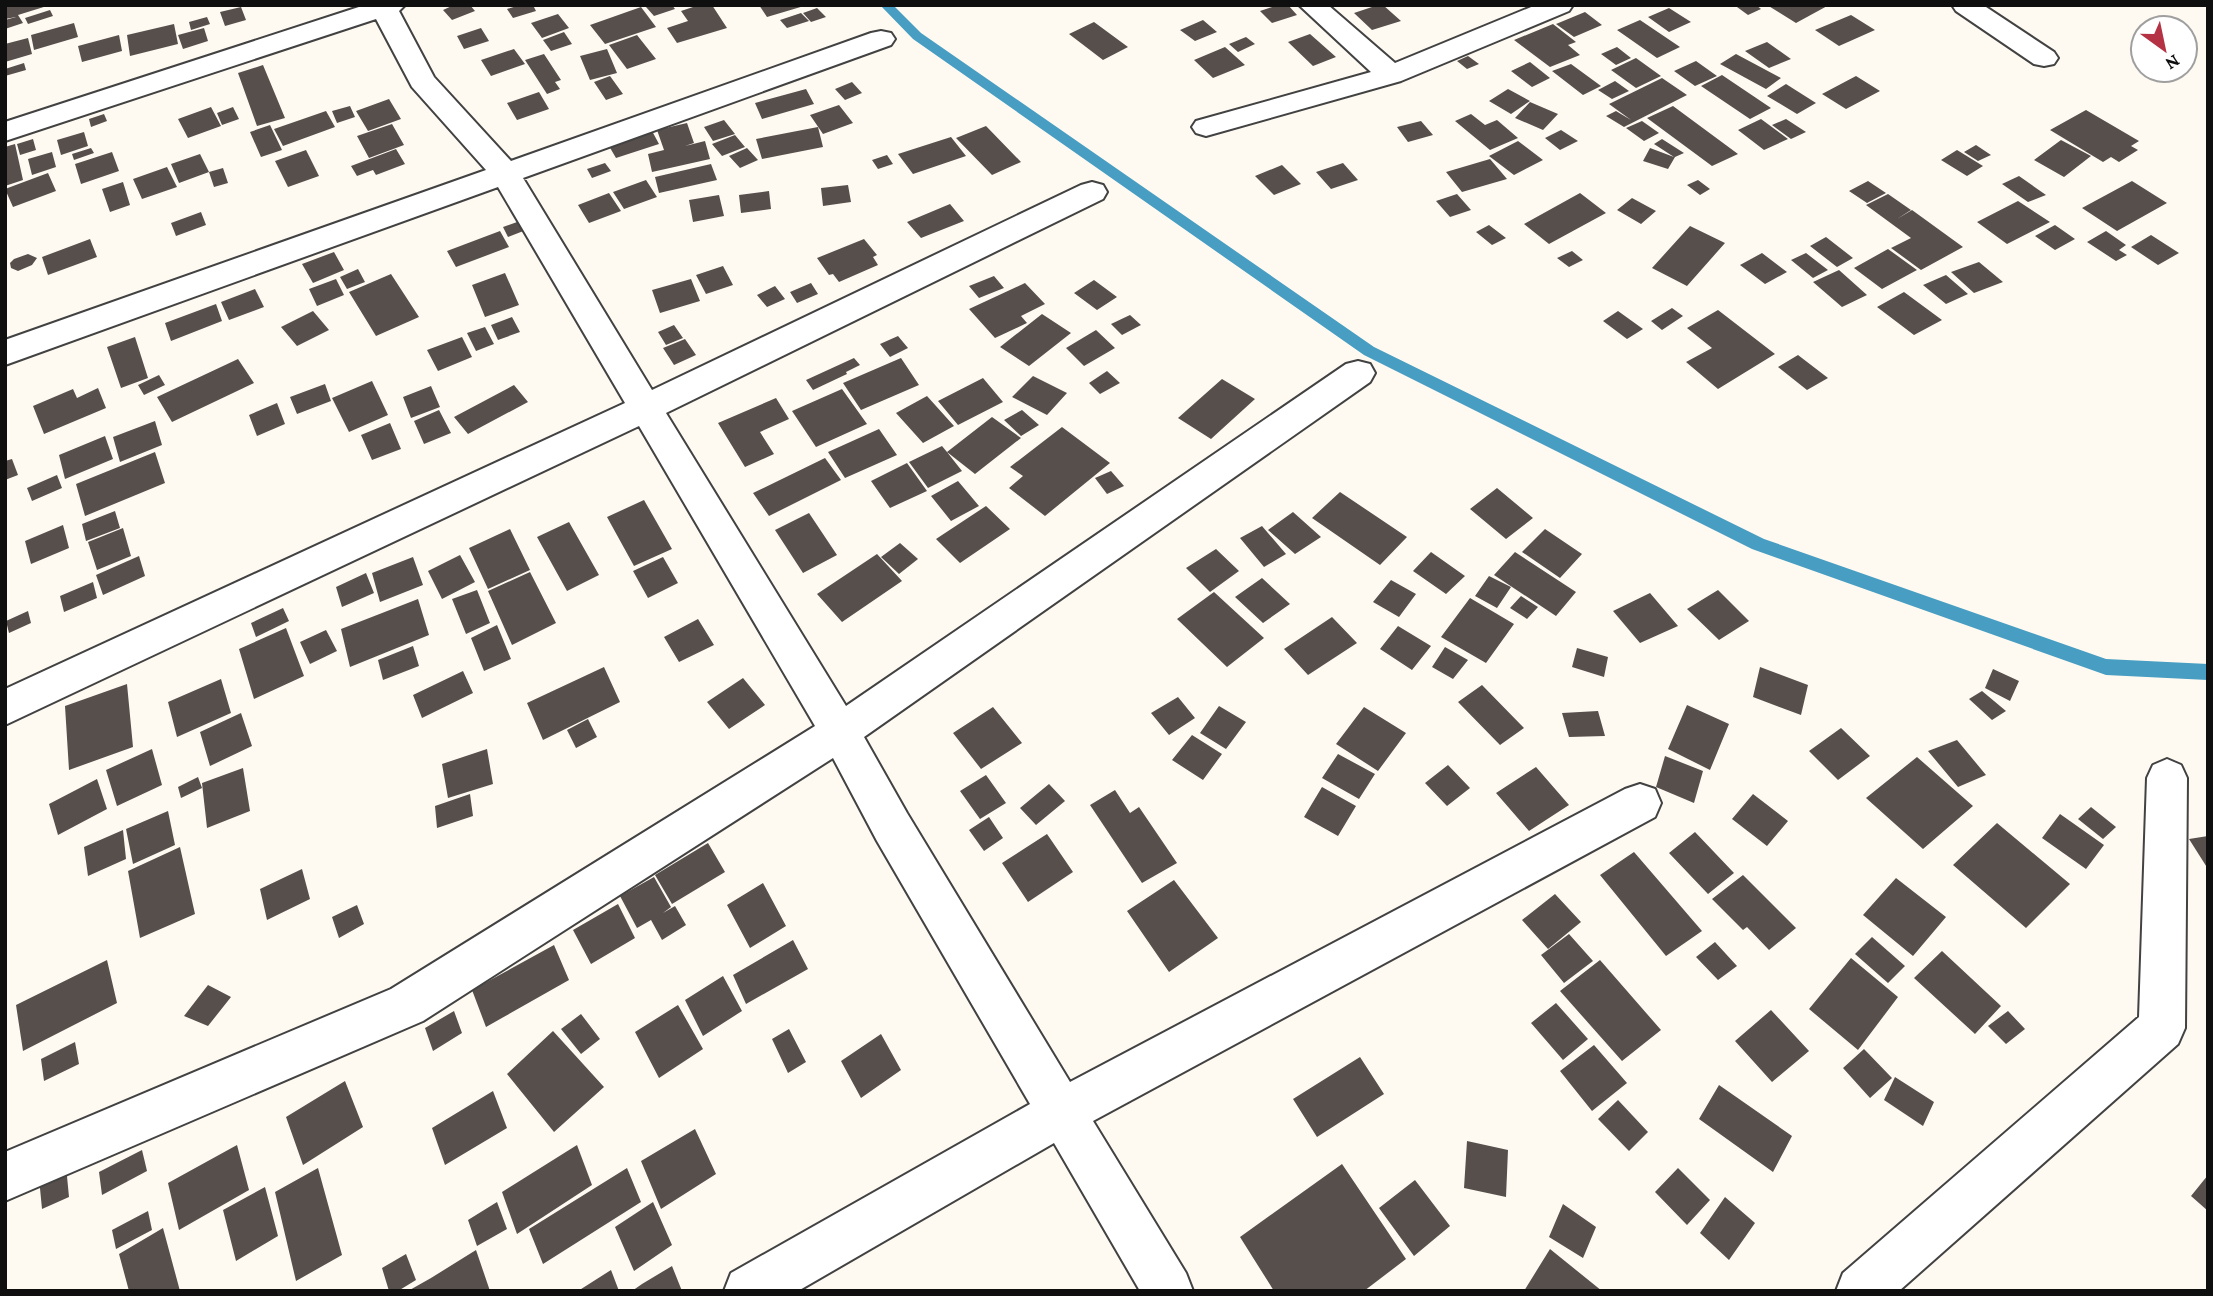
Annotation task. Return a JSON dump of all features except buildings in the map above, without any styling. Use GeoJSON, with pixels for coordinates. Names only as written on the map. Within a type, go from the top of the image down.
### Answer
{"type":"FeatureCollection","features":[{"type":"Feature","properties":{"kind":"street"},"geometry":{"type":"LineString","coordinates":[[1312,5],[1391,75]]}},
{"type":"Feature","properties":{"kind":"street"},"geometry":{"type":"LineString","coordinates":[[1206,127],[1391,75],[1560,5]]}},
{"type":"Feature","properties":{"kind":"street"},"geometry":{"type":"LineString","coordinates":[[1965,5],[2044,58]]}},
{"type":"Feature","properties":{"kind":"street"},"geometry":{"type":"LineString","coordinates":[[5,132],[385,6],[422,81],[505,173],[840,732],[892,827],[1168,1291]]}},
{"type":"Feature","properties":{"kind":"street"},"geometry":{"type":"LineString","coordinates":[[5,353],[881,39]]}},
{"type":"Feature","properties":{"kind":"street"},"geometry":{"type":"LineString","coordinates":[[5,709],[645,408],[1092,192]]}},
{"type":"Feature","properties":{"kind":"street"},"geometry":{"type":"LineString","coordinates":[[5,1177],[407,1005],[840,732],[1358,373]]}},
{"type":"Feature","properties":{"kind":"street"},"geometry":{"type":"LineString","coordinates":[[1861,1291],[2162,1028],[2167,778]]}},
{"type":"Feature","properties":{"kind":"street"},"geometry":{"type":"LineString","coordinates":[[750,1291],[1062,1112],[1640,803]]}},
{"type":"Feature","properties":{"kind":"waterway"},"geometry":{"type":"LineString","coordinates":[[886,5],[917,36],[1369,351],[1758,544],[2106,667],[2208,672]]}}]}
